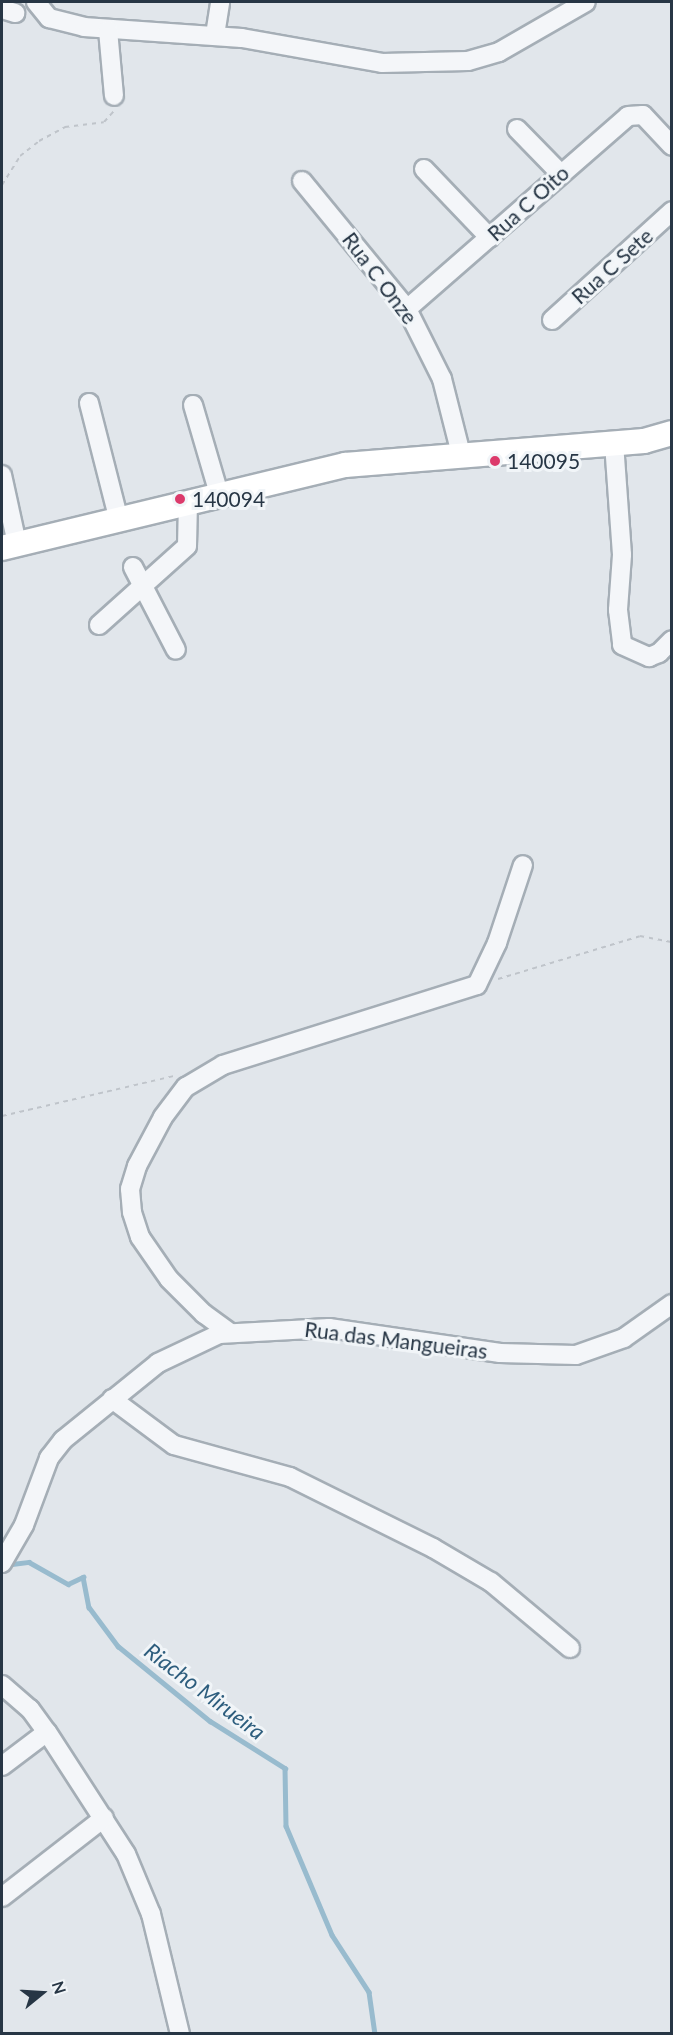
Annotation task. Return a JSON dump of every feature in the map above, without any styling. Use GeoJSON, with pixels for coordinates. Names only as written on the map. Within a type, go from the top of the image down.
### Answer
{"type":"FeatureCollection","features":[{"type":"Feature","properties":{"kind":"main road"},"geometry":{"type":"LineString","coordinates":[[9,546],[118,517],[345,465],[644,441],[672,433]]}},
{"type":"Feature","properties":{"kind":"street"},"geometry":{"type":"LineString","coordinates":[[36,2],[49,18],[108,30],[215,35],[382,63],[468,62],[513,44],[586,2]]}},
{"type":"Feature","properties":{"kind":"street"},"geometry":{"type":"LineString","coordinates":[[215,35],[220,2]]}},
{"type":"Feature","properties":{"kind":"street"},"geometry":{"type":"LineString","coordinates":[[108,30],[114,96]]}},
{"type":"Feature","properties":{"kind":"street","name":"Rua C Oito"},"geometry":{"type":"LineString","coordinates":[[407,309],[628,116],[643,116],[672,146]]}},
{"type":"Feature","properties":{"kind":"street"},"geometry":{"type":"LineString","coordinates":[[517,129],[560,173]]}},
{"type":"Feature","properties":{"kind":"street"},"geometry":{"type":"LineString","coordinates":[[424,169],[490,238]]}},
{"type":"Feature","properties":{"kind":"street","name":"Rua C Onze"},"geometry":{"type":"LineString","coordinates":[[302,181],[407,309],[442,379],[461,454]]}},
{"type":"Feature","properties":{"kind":"street","name":"Rua C Sete"},"geometry":{"type":"LineString","coordinates":[[552,320],[672,212]]}},
{"type":"Feature","properties":{"kind":"street"},"geometry":{"type":"LineString","coordinates":[[89,403],[118,517]]}},
{"type":"Feature","properties":{"kind":"street"},"geometry":{"type":"LineString","coordinates":[[193,405],[219,494]]}},
{"type":"Feature","properties":{"kind":"street"},"geometry":{"type":"LineString","coordinates":[[614,443],[622,555],[618,610],[622,645],[649,657],[659,653],[672,640]]}},
{"type":"Feature","properties":{"kind":"street"},"geometry":{"type":"LineString","coordinates":[[2,475],[9,546]]}},
{"type":"Feature","properties":{"kind":"street"},"geometry":{"type":"LineString","coordinates":[[99,625],[187,546],[188,502]]}},
{"type":"Feature","properties":{"kind":"street"},"geometry":{"type":"LineString","coordinates":[[133,567],[176,650]]}},
{"type":"Feature","properties":{"kind":"street"},"geometry":{"type":"LineString","coordinates":[[229,1332],[204,1314],[169,1279],[140,1237],[132,1212],[130,1189],[137,1166],[162,1117],[186,1088],[223,1065],[477,985],[498,944],[523,865]]}},
{"type":"Feature","properties":{"kind":"street","name":"Rua das Mangueiras"},"geometry":{"type":"LineString","coordinates":[[2,1563],[24,1525],[49,1458],[112,1399],[158,1363],[189,1346],[229,1332],[329,1328],[500,1353],[576,1355],[624,1338],[672,1304]]}},
{"type":"Feature","properties":{"kind":"street"},"geometry":{"type":"LineString","coordinates":[[112,1399],[174,1445],[290,1477],[433,1548],[491,1582],[570,1648]]}},
{"type":"Feature","properties":{"kind":"street"},"geometry":{"type":"LineString","coordinates":[[2,1685],[30,1709],[47,1732],[126,1854],[151,1914],[180,2034]]}},
{"type":"Feature","properties":{"kind":"street"},"geometry":{"type":"LineString","coordinates":[[2,1766],[47,1732]]}},
{"type":"Feature","properties":{"kind":"street"},"geometry":{"type":"LineString","coordinates":[[2,1897],[104,1818]]}},
{"type":"Feature","properties":{"kind":"path"},"geometry":{"type":"LineString","coordinates":[[2,185],[20,156],[50,134],[111,119],[114,96]]}},
{"type":"Feature","properties":{"kind":"path"},"geometry":{"type":"LineString","coordinates":[[477,985],[640,936],[672,942]]}},
{"type":"Feature","properties":{"kind":"path"},"geometry":{"type":"LineString","coordinates":[[2,1116],[177,1076]]}},
{"type":"Feature","properties":{"kind":"waterway","name":"Riacho Mirueira"},"geometry":{"type":"LineString","coordinates":[[12,1564],[29,1562],[68,1584],[83,1577],[89,1607],[118,1646],[210,1721],[285,1768],[286,1826],[332,1935],[369,1992],[375,2034]]}},
{"type":"Feature","properties":{"kind":"place","name":"140095"},"geometry":{"type":"Point","coordinates":[495,461]}},
{"type":"Feature","properties":{"kind":"place","name":"140094"},"geometry":{"type":"Point","coordinates":[180,499]}}]}
